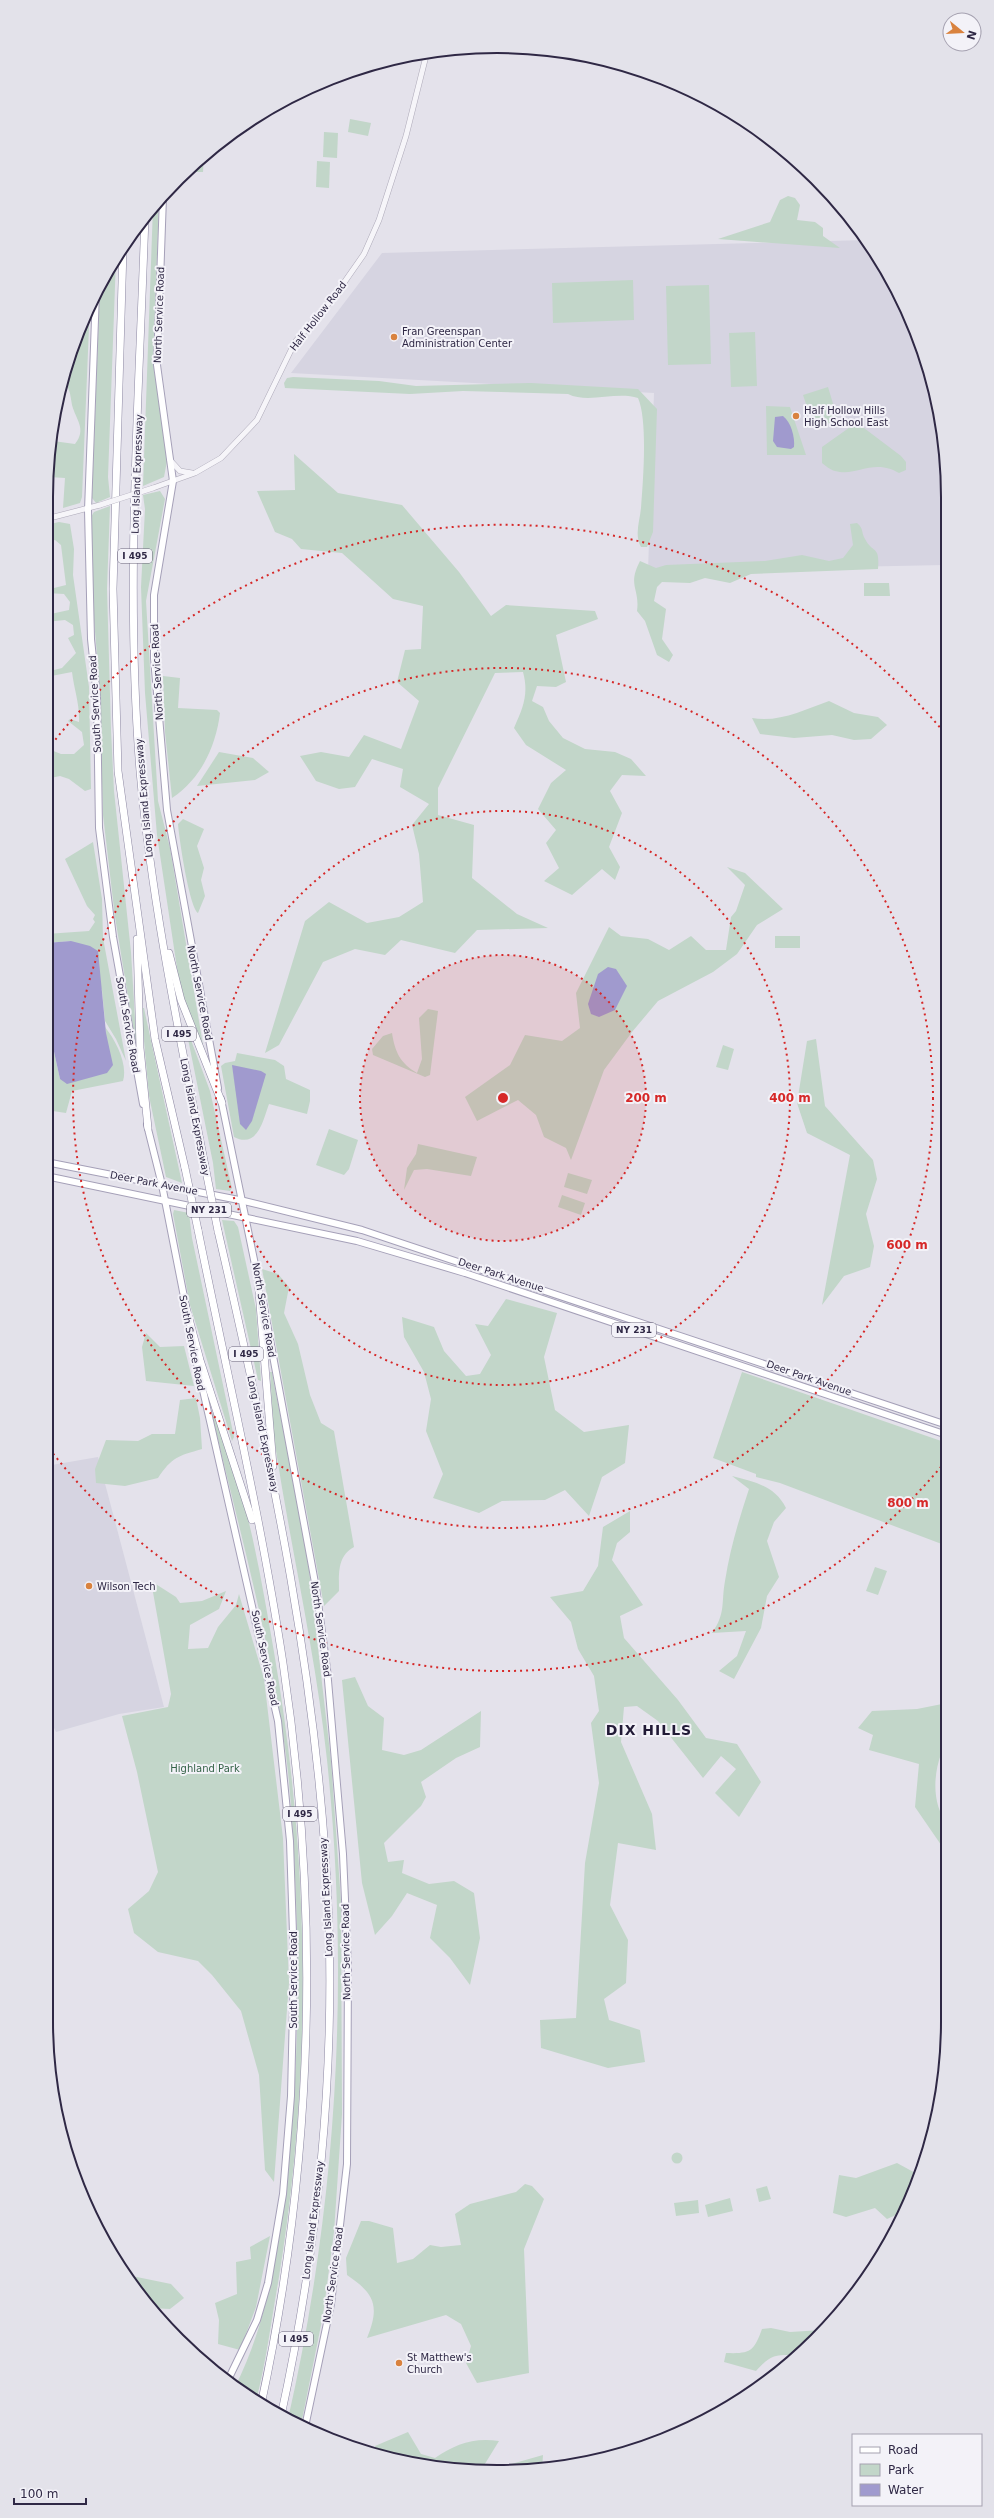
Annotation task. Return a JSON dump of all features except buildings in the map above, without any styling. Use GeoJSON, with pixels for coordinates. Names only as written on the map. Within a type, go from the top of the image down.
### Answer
{"type":"FeatureCollection","features":[{"type":"Feature","properties":{"kind":"highway","name":"Long Island Expressway"},"geometry":{"type":"LineString","coordinates":[[145,228],[135,519],[135,651],[140,770],[154,896],[218,1231],[272,1476],[304,1660],[313,1731],[325,1862],[329,1989],[324,2122],[317,2201],[302,2312],[282,2410]]}},
{"type":"Feature","properties":{"kind":"highway","name":"Long Island Expressway"},"geometry":{"type":"LineString","coordinates":[[123,258],[114,518],[114,651],[118,771],[155,1039],[198,1230],[272,1599],[285,1679],[299,1800],[307,1927],[308,1989],[303,2120],[297,2185],[280,2309],[262,2398]]}},
{"type":"Feature","properties":{"kind":"highway"},"geometry":{"type":"LineString","coordinates":[[154,896],[181,1000],[222,1103]]}},
{"type":"Feature","properties":{"kind":"highway"},"geometry":{"type":"LineString","coordinates":[[139,925],[137,948],[140,1048],[148,1128]]}},
{"type":"Feature","properties":{"kind":"highway"},"geometry":{"type":"LineString","coordinates":[[258,1279],[273,1455],[272,1476]]}},
{"type":"Feature","properties":{"kind":"highway"},"geometry":{"type":"LineString","coordinates":[[185,1304],[200,1360],[244,1492],[272,1599]]}},
{"type":"Feature","properties":{"kind":"main road","name":"North Service Road"},"geometry":{"type":"LineString","coordinates":[[163,204],[157,365],[173,481],[154,595],[154,658],[167,810],[222,1103],[244,1201],[316,1588],[327,1669],[343,1854],[348,1960],[347,2164],[331,2304],[306,2421]]}},
{"type":"Feature","properties":{"kind":"main road","name":"South Service Road"},"geometry":{"type":"LineString","coordinates":[[95,309],[88,510],[91,639],[97,697],[99,828],[124,1008],[148,1128],[162,1185],[202,1390],[233,1515],[278,1721],[290,1841],[294,1964],[291,2096],[282,2194],[268,2283],[257,2320],[230,2375]]}},
{"type":"Feature","properties":{"kind":"main road","name":"Deer Park Avenue"},"geometry":{"type":"LineString","coordinates":[[53,1163],[244,1201],[362,1230],[679,1334],[941,1423]]}},
{"type":"Feature","properties":{"kind":"main road","name":"Deer Park Avenue"},"geometry":{"type":"LineString","coordinates":[[53,1177],[357,1240],[465,1273],[941,1433]]}},
{"type":"Feature","properties":{"kind":"street","name":"Half Hollow Road"},"geometry":{"type":"LineString","coordinates":[[53,518],[88,510],[195,473],[221,458],[257,420],[295,342],[334,297],[364,254],[379,220],[406,136],[425,59]]}},
{"type":"Feature","properties":{"kind":"street"},"geometry":{"type":"LineString","coordinates":[[170,460],[180,470],[195,473]]}},
{"type":"Feature","properties":{"kind":"shaded area","name":"Half Hollow Hills High School East"},"geometry":{"type":"Polygon","coordinates":[[[859,240],[882,275],[895,301],[907,327],[926,382],[937,439],[940,468],[941,565],[648,571],[654,393],[291,373],[382,253],[859,240]]]}},
{"type":"Feature","properties":{"kind":"shaded area","name":"Wilson Tech"},"geometry":{"type":"Polygon","coordinates":[[[98,1457],[164,1707],[119,1714],[56,1732],[53,1726],[53,1465],[98,1457]]]}},
{"type":"Feature","properties":{"kind":"green space"},"geometry":{"type":"Polygon","coordinates":[[[350,119],[371,123],[368,136],[348,132],[350,119]]]}},
{"type":"Feature","properties":{"kind":"green space"},"geometry":{"type":"Polygon","coordinates":[[[324,132],[338,133],[337,158],[323,157],[324,132]]]}},
{"type":"Feature","properties":{"kind":"green space"},"geometry":{"type":"Polygon","coordinates":[[[317,161],[330,162],[329,188],[316,187],[317,161]]]}},
{"type":"Feature","properties":{"kind":"green space"},"geometry":{"type":"Polygon","coordinates":[[[203,164],[203,172],[195,172],[203,164]]]}},
{"type":"Feature","properties":{"kind":"green space"},"geometry":{"type":"Polygon","coordinates":[[[788,196],[795,198],[800,205],[797,220],[815,222],[823,228],[823,236],[840,248],[718,239],[770,222],[780,200],[788,196]]]}},
{"type":"Feature","properties":{"kind":"green space"},"geometry":{"type":"Polygon","coordinates":[[[159,210],[153,361],[167,461],[164,477],[143,486],[153,217],[159,210]]]}},
{"type":"Feature","properties":{"kind":"green space"},"geometry":{"type":"Polygon","coordinates":[[[116,269],[108,477],[110,497],[96,503],[92,498],[99,300],[116,269]]]}},
{"type":"Feature","properties":{"kind":"green space"},"geometry":{"type":"Polygon","coordinates":[[[633,280],[634,320],[553,323],[552,283],[633,280]]]}},
{"type":"Feature","properties":{"kind":"green space"},"geometry":{"type":"Polygon","coordinates":[[[709,285],[711,364],[668,365],[666,286],[709,285]]]}},
{"type":"Feature","properties":{"kind":"green space"},"geometry":{"type":"Polygon","coordinates":[[[89,322],[82,497],[80,503],[63,508],[65,478],[54,477],[57,442],[75,444],[80,434],[80,424],[72,405],[68,382],[89,322]]]}},
{"type":"Feature","properties":{"kind":"green space"},"geometry":{"type":"Polygon","coordinates":[[[755,332],[757,386],[731,387],[729,333],[755,332]]]}},
{"type":"Feature","properties":{"kind":"green space"},"geometry":{"type":"Polygon","coordinates":[[[287,378],[379,381],[416,386],[531,383],[638,389],[657,409],[653,532],[647,547],[641,547],[638,538],[644,467],[644,436],[641,408],[638,398],[621,396],[584,398],[568,394],[463,391],[410,394],[285,388],[284,383],[287,378]]]}},
{"type":"Feature","properties":{"kind":"green space"},"geometry":{"type":"Polygon","coordinates":[[[828,387],[838,420],[814,428],[803,395],[828,387]]]}},
{"type":"Feature","properties":{"kind":"green space"},"geometry":{"type":"Polygon","coordinates":[[[766,406],[790,407],[806,455],[767,455],[766,406]]]}},
{"type":"Feature","properties":{"kind":"green space"},"geometry":{"type":"Polygon","coordinates":[[[853,425],[860,425],[901,456],[906,462],[906,470],[899,473],[881,467],[873,467],[851,472],[829,469],[822,463],[822,447],[853,425]]]}},
{"type":"Feature","properties":{"kind":"green space"},"geometry":{"type":"Polygon","coordinates":[[[294,454],[338,493],[402,505],[459,572],[491,616],[506,605],[595,611],[598,619],[556,635],[566,682],[556,687],[537,686],[532,701],[543,707],[549,721],[563,738],[585,749],[615,752],[631,759],[646,776],[622,775],[610,791],[622,813],[609,847],[620,867],[615,880],[602,869],[572,895],[544,881],[559,868],[546,843],[556,830],[538,809],[551,783],[566,770],[526,745],[514,728],[524,701],[525,680],[523,672],[495,673],[438,788],[438,815],[474,825],[472,878],[517,914],[548,928],[477,930],[455,953],[401,940],[385,955],[355,949],[323,962],[279,1045],[265,1053],[305,921],[329,902],[367,923],[399,917],[423,902],[419,854],[412,825],[429,804],[400,787],[403,769],[372,759],[355,787],[339,789],[316,781],[300,756],[321,752],[349,757],[364,735],[401,749],[419,701],[397,682],[405,650],[421,649],[423,606],[393,599],[342,553],[301,549],[292,539],[275,532],[257,491],[295,490],[294,454]]]}},
{"type":"Feature","properties":{"kind":"green space"},"geometry":{"type":"Polygon","coordinates":[[[160,491],[165,499],[146,601],[158,801],[170,848],[205,1057],[180,988],[157,835],[145,693],[141,587],[145,509],[143,495],[160,491]]]}},
{"type":"Feature","properties":{"kind":"green space"},"geometry":{"type":"Polygon","coordinates":[[[110,506],[107,589],[114,791],[131,952],[137,1052],[115,917],[103,815],[99,678],[91,585],[91,517],[94,512],[110,506]]]}},
{"type":"Feature","properties":{"kind":"green space"},"geometry":{"type":"Polygon","coordinates":[[[59,522],[70,524],[74,549],[73,575],[89,687],[91,789],[85,791],[69,779],[60,776],[53,778],[53,751],[61,754],[74,754],[84,745],[82,732],[68,721],[70,719],[79,722],[78,703],[72,672],[53,676],[53,670],[62,668],[76,653],[68,638],[74,635],[73,625],[65,620],[53,621],[53,613],[69,610],[70,602],[64,594],[53,593],[53,588],[66,585],[61,545],[55,540],[53,540],[53,523],[59,522]]]}},
{"type":"Feature","properties":{"kind":"green space"},"geometry":{"type":"Polygon","coordinates":[[[857,523],[861,527],[868,544],[877,553],[878,569],[751,574],[730,583],[705,578],[690,583],[662,582],[657,587],[654,601],[666,609],[662,639],[673,655],[669,662],[657,655],[645,621],[637,611],[634,576],[640,561],[656,568],[666,565],[765,561],[802,555],[829,561],[843,558],[853,545],[850,524],[857,523]]]}},
{"type":"Feature","properties":{"kind":"green space"},"geometry":{"type":"Polygon","coordinates":[[[864,583],[889,583],[890,596],[864,596],[864,583]]]}},
{"type":"Feature","properties":{"kind":"green space"},"geometry":{"type":"Polygon","coordinates":[[[163,676],[180,678],[178,708],[217,710],[220,713],[215,738],[205,761],[191,781],[172,798],[165,732],[163,676]]]}},
{"type":"Feature","properties":{"kind":"green space"},"geometry":{"type":"Polygon","coordinates":[[[829,701],[854,713],[878,717],[887,725],[871,739],[854,740],[832,735],[794,738],[760,734],[752,718],[771,719],[791,715],[829,701]]]}},
{"type":"Feature","properties":{"kind":"green space"},"geometry":{"type":"Polygon","coordinates":[[[219,752],[253,758],[269,772],[255,780],[197,786],[219,752]]]}},
{"type":"Feature","properties":{"kind":"green space"},"geometry":{"type":"Polygon","coordinates":[[[183,819],[204,829],[197,846],[204,868],[201,880],[205,896],[198,913],[191,898],[182,856],[178,824],[183,819]]]}},
{"type":"Feature","properties":{"kind":"green space"},"geometry":{"type":"Polygon","coordinates":[[[93,842],[102,899],[103,938],[126,1061],[116,1039],[105,1021],[102,990],[71,941],[53,942],[53,934],[89,931],[95,922],[93,919],[95,915],[87,906],[65,859],[93,842]]]}},
{"type":"Feature","properties":{"kind":"green space"},"geometry":{"type":"Polygon","coordinates":[[[727,867],[745,873],[783,909],[757,925],[737,954],[713,972],[658,1001],[632,1032],[604,1070],[571,1160],[566,1148],[544,1137],[536,1115],[518,1100],[477,1121],[465,1097],[510,1065],[525,1035],[562,1041],[580,1028],[576,993],[609,927],[621,936],[648,939],[669,950],[691,936],[706,950],[726,950],[731,917],[736,911],[745,885],[727,867]]]}},
{"type":"Feature","properties":{"kind":"green space"},"geometry":{"type":"Polygon","coordinates":[[[775,936],[800,936],[800,948],[775,948],[775,936]]]}},
{"type":"Feature","properties":{"kind":"green space"},"geometry":{"type":"Polygon","coordinates":[[[141,1008],[144,1008],[182,1183],[166,1177],[149,1096],[141,1008]]]}},
{"type":"Feature","properties":{"kind":"green space"},"geometry":{"type":"Polygon","coordinates":[[[428,1009],[438,1011],[430,1075],[425,1077],[373,1055],[372,1049],[383,1036],[392,1033],[395,1046],[402,1061],[417,1073],[422,1059],[419,1018],[428,1009]]]}},
{"type":"Feature","properties":{"kind":"green space"},"geometry":{"type":"Polygon","coordinates":[[[185,1024],[210,1091],[232,1188],[230,1191],[216,1189],[213,1163],[185,1024]]]}},
{"type":"Feature","properties":{"kind":"green space"},"geometry":{"type":"Polygon","coordinates":[[[105,1027],[120,1053],[124,1067],[123,1081],[72,1091],[66,1113],[53,1111],[53,1047],[60,1079],[106,1033],[105,1027]]]}},
{"type":"Feature","properties":{"kind":"green space"},"geometry":{"type":"Polygon","coordinates":[[[816,1039],[825,1106],[873,1160],[877,1179],[866,1214],[874,1246],[870,1267],[844,1276],[822,1305],[850,1155],[807,1133],[797,1103],[807,1041],[816,1039]]]}},
{"type":"Feature","properties":{"kind":"green space"},"geometry":{"type":"Polygon","coordinates":[[[723,1045],[734,1049],[728,1070],[716,1067],[723,1045]]]}},
{"type":"Feature","properties":{"kind":"green space"},"geometry":{"type":"Polygon","coordinates":[[[237,1053],[275,1060],[284,1066],[286,1079],[310,1090],[310,1101],[307,1114],[269,1104],[262,1125],[254,1136],[249,1139],[242,1140],[234,1137],[221,1066],[225,1063],[235,1061],[237,1053]]]}},
{"type":"Feature","properties":{"kind":"green space"},"geometry":{"type":"Polygon","coordinates":[[[329,1129],[358,1140],[349,1169],[344,1175],[316,1165],[329,1129]]]}},
{"type":"Feature","properties":{"kind":"green space"},"geometry":{"type":"Polygon","coordinates":[[[418,1144],[477,1157],[471,1176],[427,1169],[414,1170],[404,1190],[407,1168],[416,1154],[418,1144]]]}},
{"type":"Feature","properties":{"kind":"green space"},"geometry":{"type":"Polygon","coordinates":[[[568,1173],[592,1180],[587,1194],[564,1187],[568,1173]]]}},
{"type":"Feature","properties":{"kind":"green space"},"geometry":{"type":"Polygon","coordinates":[[[562,1195],[585,1203],[581,1215],[558,1207],[562,1195]]]}},
{"type":"Feature","properties":{"kind":"green space"},"geometry":{"type":"Polygon","coordinates":[[[174,1210],[189,1213],[192,1238],[234,1437],[232,1441],[190,1305],[173,1214],[174,1210]]]}},
{"type":"Feature","properties":{"kind":"green space"},"geometry":{"type":"Polygon","coordinates":[[[222,1220],[234,1221],[238,1227],[256,1309],[261,1381],[258,1380],[222,1220]]]}},
{"type":"Feature","properties":{"kind":"green space"},"geometry":{"type":"Polygon","coordinates":[[[262,1269],[278,1274],[289,1287],[284,1313],[298,1344],[310,1395],[321,1423],[334,1431],[354,1547],[344,1555],[342,1560],[339,1572],[339,1591],[324,1606],[262,1269]]]}},
{"type":"Feature","properties":{"kind":"green space"},"geometry":{"type":"Polygon","coordinates":[[[506,1299],[557,1313],[544,1357],[555,1410],[584,1432],[629,1425],[625,1463],[602,1477],[589,1516],[565,1490],[545,1500],[502,1501],[479,1513],[433,1498],[443,1474],[426,1431],[431,1399],[424,1372],[404,1337],[402,1317],[434,1327],[444,1351],[466,1376],[480,1374],[491,1355],[475,1324],[488,1326],[506,1299]]]}},
{"type":"Feature","properties":{"kind":"green space"},"geometry":{"type":"Polygon","coordinates":[[[146,1333],[160,1347],[184,1346],[194,1386],[146,1381],[142,1347],[146,1333]]]}},
{"type":"Feature","properties":{"kind":"green space"},"geometry":{"type":"Polygon","coordinates":[[[270,1372],[272,1372],[306,1544],[331,1761],[341,1902],[342,2114],[334,2232],[323,2315],[302,2420],[289,2413],[305,2338],[318,2256],[328,2174],[338,2008],[338,1925],[334,1842],[327,1760],[317,1682],[276,1451],[270,1372]]]}},
{"type":"Feature","properties":{"kind":"green space"},"geometry":{"type":"Polygon","coordinates":[[[742,1372],[941,1441],[941,1544],[780,1483],[756,1477],[756,1474],[713,1458],[742,1372]]]}},
{"type":"Feature","properties":{"kind":"green space"},"geometry":{"type":"Polygon","coordinates":[[[196,1398],[200,1418],[202,1449],[176,1458],[167,1466],[158,1478],[125,1486],[96,1483],[95,1469],[106,1440],[138,1441],[152,1434],[175,1434],[180,1400],[196,1398]]]}},
{"type":"Feature","properties":{"kind":"green space"},"geometry":{"type":"Polygon","coordinates":[[[215,1414],[242,1495],[256,1554],[267,1613],[286,1731],[295,1809],[300,1888],[303,1968],[302,2047],[297,2126],[289,2204],[278,2283],[266,2357],[258,2395],[238,2381],[256,2337],[264,2311],[280,2230],[291,2141],[297,2038],[294,1845],[286,1755],[263,1627],[212,1415],[215,1414]]]}},
{"type":"Feature","properties":{"kind":"green space"},"geometry":{"type":"Polygon","coordinates":[[[732,1476],[749,1480],[764,1486],[776,1495],[786,1508],[774,1522],[767,1541],[779,1577],[767,1596],[761,1628],[734,1679],[719,1671],[737,1656],[746,1631],[712,1633],[721,1614],[729,1557],[749,1489],[732,1476]]]}},
{"type":"Feature","properties":{"kind":"green space"},"geometry":{"type":"Polygon","coordinates":[[[630,1511],[630,1532],[617,1543],[612,1560],[643,1605],[620,1616],[624,1638],[678,1700],[706,1738],[737,1744],[761,1782],[739,1817],[715,1793],[736,1769],[721,1756],[703,1778],[658,1721],[637,1706],[624,1707],[621,1742],[652,1814],[656,1850],[618,1843],[610,1905],[628,1940],[626,1983],[604,1999],[609,2020],[640,2030],[645,2062],[608,2068],[541,2048],[540,2020],[576,2018],[585,1863],[599,1783],[591,1723],[599,1711],[594,1676],[578,1649],[571,1622],[550,1597],[583,1591],[598,1566],[603,1527],[630,1511]]]}},
{"type":"Feature","properties":{"kind":"green space"},"geometry":{"type":"Polygon","coordinates":[[[875,1567],[887,1571],[878,1595],[866,1591],[875,1567]]]}},
{"type":"Feature","properties":{"kind":"green space","name":"Highland Park"},"geometry":{"type":"Polygon","coordinates":[[[151,1581],[176,1597],[180,1603],[202,1601],[226,1591],[219,1609],[190,1625],[188,1649],[208,1648],[218,1627],[236,1605],[239,1594],[264,1679],[283,1838],[289,1983],[274,2182],[265,2170],[259,2075],[241,2011],[212,1975],[198,1961],[158,1952],[134,1933],[128,1909],[149,1891],[158,1872],[137,1772],[122,1716],[168,1707],[171,1694],[151,1581]]]}},
{"type":"Feature","properties":{"kind":"green space"},"geometry":{"type":"Polygon","coordinates":[[[355,1677],[368,1706],[384,1718],[382,1750],[404,1755],[421,1750],[481,1711],[480,1747],[456,1758],[421,1782],[426,1797],[421,1806],[384,1843],[388,1862],[404,1860],[402,1873],[429,1884],[454,1881],[474,1893],[480,1938],[470,1985],[450,1958],[430,1938],[437,1905],[407,1893],[392,1916],[375,1935],[362,1883],[342,1680],[355,1677]]]}},
{"type":"Feature","properties":{"kind":"green space"},"geometry":{"type":"Polygon","coordinates":[[[941,1704],[941,1754],[935,1781],[937,1800],[941,1813],[941,1845],[915,1807],[919,1764],[869,1750],[873,1735],[858,1728],[872,1711],[917,1709],[941,1704]]]}},
{"type":"Feature","properties":{"kind":"green space"},"geometry":{"type":"Polygon","coordinates":[[[677,2152],[681,2154],[683,2158],[681,2162],[677,2164],[673,2162],[671,2158],[673,2154],[677,2152]]]}},
{"type":"Feature","properties":{"kind":"green space"},"geometry":{"type":"Polygon","coordinates":[[[897,2163],[914,2172],[896,2215],[887,2219],[875,2208],[846,2217],[833,2213],[839,2175],[856,2178],[897,2163]]]}},
{"type":"Feature","properties":{"kind":"green space"},"geometry":{"type":"Polygon","coordinates":[[[525,2184],[532,2186],[544,2199],[524,2249],[529,2373],[477,2383],[466,2363],[471,2346],[461,2324],[446,2315],[367,2338],[371,2327],[374,2309],[369,2295],[364,2288],[347,2275],[346,2258],[361,2221],[369,2221],[393,2228],[397,2263],[413,2259],[430,2245],[441,2247],[461,2245],[455,2214],[470,2204],[516,2192],[525,2184]]]}},
{"type":"Feature","properties":{"kind":"green space"},"geometry":{"type":"Polygon","coordinates":[[[767,2186],[771,2199],[759,2202],[756,2189],[767,2186]]]}},
{"type":"Feature","properties":{"kind":"green space"},"geometry":{"type":"Polygon","coordinates":[[[730,2198],[733,2211],[708,2217],[705,2205],[730,2198]]]}},
{"type":"Feature","properties":{"kind":"green space"},"geometry":{"type":"Polygon","coordinates":[[[698,2200],[699,2213],[676,2216],[674,2203],[698,2200]]]}},
{"type":"Feature","properties":{"kind":"green space"},"geometry":{"type":"Polygon","coordinates":[[[270,2236],[256,2307],[240,2350],[218,2344],[219,2320],[215,2303],[237,2294],[236,2262],[251,2259],[250,2247],[270,2236]]]}},
{"type":"Feature","properties":{"kind":"green space"},"geometry":{"type":"Polygon","coordinates":[[[134,2276],[171,2284],[184,2298],[170,2309],[159,2308],[134,2276]]]}},
{"type":"Feature","properties":{"kind":"green space"},"geometry":{"type":"Polygon","coordinates":[[[771,2328],[790,2332],[815,2330],[790,2355],[775,2356],[766,2361],[756,2371],[724,2362],[726,2353],[746,2352],[754,2347],[762,2329],[771,2328]]]}},
{"type":"Feature","properties":{"kind":"green space"},"geometry":{"type":"Polygon","coordinates":[[[408,2432],[421,2454],[435,2458],[457,2445],[481,2440],[499,2441],[484,2465],[439,2461],[382,2450],[375,2448],[375,2446],[408,2432]]]}},
{"type":"Feature","properties":{"kind":"green space"},"geometry":{"type":"Polygon","coordinates":[[[543,2455],[542,2462],[510,2465],[543,2455]]]}},
{"type":"Feature","properties":{"kind":"water"},"geometry":{"type":"Polygon","coordinates":[[[783,416],[788,422],[793,434],[794,447],[791,449],[777,447],[773,441],[775,417],[783,416]]]}},
{"type":"Feature","properties":{"kind":"water"},"geometry":{"type":"Polygon","coordinates":[[[71,941],[90,946],[98,951],[106,1033],[113,1065],[107,1073],[67,1084],[60,1079],[53,1047],[53,942],[71,941]]]}},
{"type":"Feature","properties":{"kind":"water"},"geometry":{"type":"Polygon","coordinates":[[[608,967],[616,969],[627,986],[615,1010],[599,1017],[591,1014],[588,1004],[598,974],[608,967]]]}},
{"type":"Feature","properties":{"kind":"water"},"geometry":{"type":"Polygon","coordinates":[[[232,1065],[261,1071],[266,1074],[252,1121],[246,1130],[240,1124],[232,1065]]]}},
{"type":"Feature","properties":{"kind":"place","name":"Fran Greenspan Administration Center"},"geometry":{"type":"Point","coordinates":[394,337]}},
{"type":"Feature","properties":{"kind":"place","name":"Half Hollow Hills High School East"},"geometry":{"type":"Point","coordinates":[796,416]}},
{"type":"Feature","properties":{"kind":"place","name":"Wilson Tech"},"geometry":{"type":"Point","coordinates":[89,1586]}},
{"type":"Feature","properties":{"kind":"place","name":"St Matthew's Church"},"geometry":{"type":"Point","coordinates":[399,2363]}},
{"type":"Feature","properties":{"kind":"district","name":"DIX HILLS"},"geometry":{"type":"Point","coordinates":[649,1730]}}]}
